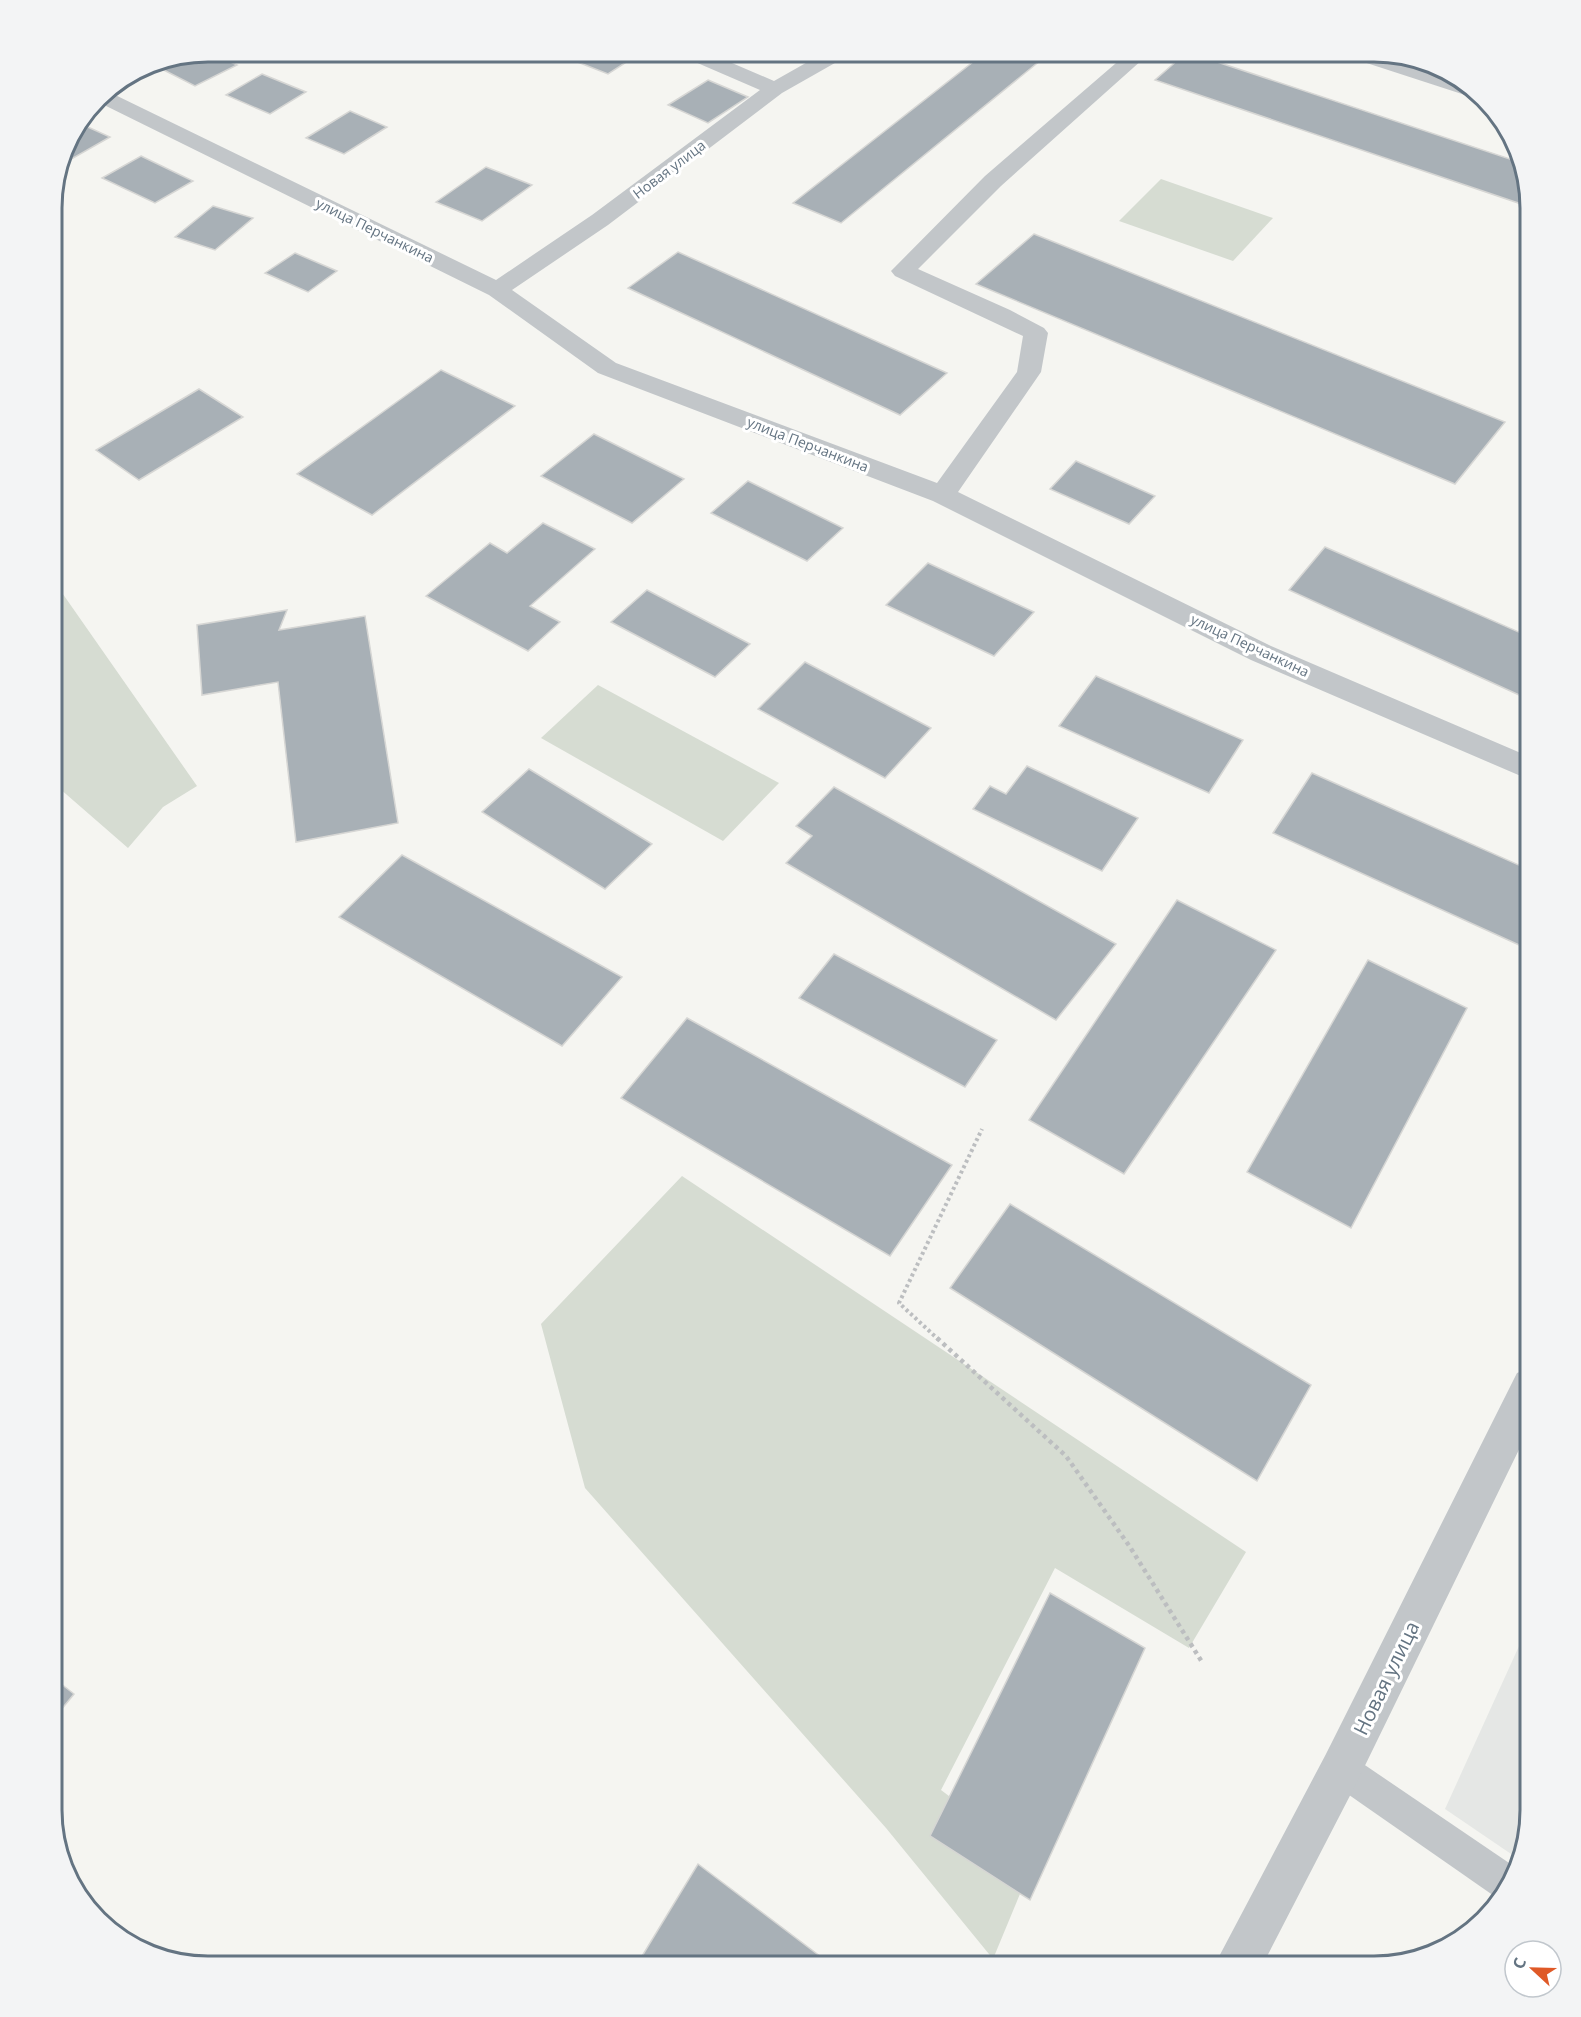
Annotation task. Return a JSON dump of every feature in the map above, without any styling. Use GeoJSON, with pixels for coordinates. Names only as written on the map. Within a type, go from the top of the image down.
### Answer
{"type":"FeatureCollection","features":[{"type":"Feature","properties":{"kind":"street"},"geometry":{"type":"LineString","coordinates":[[712,62],[775,89]]}},
{"type":"Feature","properties":{"kind":"street","name":"Новая улица"},"geometry":{"type":"LineString","coordinates":[[497,290],[600,220],[775,89],[823,62]]}},
{"type":"Feature","properties":{"kind":"street"},"geometry":{"type":"LineString","coordinates":[[942,495],[1029,372],[1036,333],[1002,315],[903,271],[993,182],[1129,62]]}},
{"type":"Feature","properties":{"kind":"street"},"geometry":{"type":"LineString","coordinates":[[1414,67],[1439,77]]}},
{"type":"Feature","properties":{"kind":"street","name":"улица Перчанкина"},"geometry":{"type":"LineString","coordinates":[[109,100],[497,290],[607,368],[942,495],[1261,653],[1520,765]]}},
{"type":"Feature","properties":{"kind":"street","name":"Новая улица"},"geometry":{"type":"LineString","coordinates":[[1242,1956],[1341,1769],[1520,1406]]}},
{"type":"Feature","properties":{"kind":"lane"},"geometry":{"type":"LineString","coordinates":[[1341,1769],[1501,1879]]}},
{"type":"Feature","properties":{"kind":"path"},"geometry":{"type":"LineString","coordinates":[[982,1129],[899,1303],[1066,1456],[1130,1547],[1202,1662]]}},
{"type":"Feature","properties":{"kind":"shaded area"},"geometry":{"type":"Polygon","coordinates":[[[1161,179],[1273,218],[1233,261],[1119,221],[1161,179]]]}},
{"type":"Feature","properties":{"kind":"shaded area"},"geometry":{"type":"Polygon","coordinates":[[[62,592],[197,786],[163,807],[128,848],[62,790],[62,592]]]}},
{"type":"Feature","properties":{"kind":"shaded area"},"geometry":{"type":"Polygon","coordinates":[[[598,685],[779,783],[723,841],[541,738],[598,685]]]}},
{"type":"Feature","properties":{"kind":"shaded area"},"geometry":{"type":"Polygon","coordinates":[[[682,1176],[1246,1552],[1189,1648],[1055,1568],[941,1790],[1034,1860],[994,1956],[991,1956],[886,1828],[585,1488],[541,1324],[682,1176]]]}},
{"type":"Feature","properties":{"kind":"shaded area"},"geometry":{"type":"Polygon","coordinates":[[[1520,1644],[1520,1810],[1513,1855],[1445,1809],[1520,1644]]]}},
{"type":"Feature","properties":{"kind":"building"},"geometry":{"type":"Polygon","coordinates":[[[207,62],[231,62],[237,65],[195,86],[161,69],[207,62]]]}},
{"type":"Feature","properties":{"kind":"building"},"geometry":{"type":"Polygon","coordinates":[[[578,62],[627,62],[608,74],[578,62]]]}},
{"type":"Feature","properties":{"kind":"building"},"geometry":{"type":"Polygon","coordinates":[[[973,62],[1039,62],[841,223],[793,203],[973,62]]]}},
{"type":"Feature","properties":{"kind":"building"},"geometry":{"type":"Polygon","coordinates":[[[1176,62],[1217,62],[1511,159],[1515,170],[1520,203],[1155,80],[1176,62]]]}},
{"type":"Feature","properties":{"kind":"building"},"geometry":{"type":"Polygon","coordinates":[[[262,74],[306,92],[270,114],[226,95],[262,74]]]}},
{"type":"Feature","properties":{"kind":"building"},"geometry":{"type":"Polygon","coordinates":[[[708,80],[748,97],[708,123],[668,105],[708,80]]]}},
{"type":"Feature","properties":{"kind":"building"},"geometry":{"type":"Polygon","coordinates":[[[350,111],[387,127],[344,154],[306,138],[350,111]]]}},
{"type":"Feature","properties":{"kind":"building"},"geometry":{"type":"Polygon","coordinates":[[[87,126],[110,137],[70,160],[87,126]]]}},
{"type":"Feature","properties":{"kind":"building"},"geometry":{"type":"Polygon","coordinates":[[[141,156],[193,181],[155,203],[102,178],[141,156]]]}},
{"type":"Feature","properties":{"kind":"building"},"geometry":{"type":"Polygon","coordinates":[[[486,167],[532,185],[482,221],[436,202],[486,167]]]}},
{"type":"Feature","properties":{"kind":"building"},"geometry":{"type":"Polygon","coordinates":[[[213,206],[253,218],[215,250],[175,237],[213,206]]]}},
{"type":"Feature","properties":{"kind":"building"},"geometry":{"type":"Polygon","coordinates":[[[1034,234],[1505,422],[1455,484],[976,284],[1034,234]]]}},
{"type":"Feature","properties":{"kind":"building"},"geometry":{"type":"Polygon","coordinates":[[[678,252],[947,373],[900,415],[628,288],[678,252]]]}},
{"type":"Feature","properties":{"kind":"building"},"geometry":{"type":"Polygon","coordinates":[[[295,253],[337,271],[308,292],[265,273],[295,253]]]}},
{"type":"Feature","properties":{"kind":"building"},"geometry":{"type":"Polygon","coordinates":[[[441,370],[515,406],[372,515],[297,474],[441,370]]]}},
{"type":"Feature","properties":{"kind":"building"},"geometry":{"type":"Polygon","coordinates":[[[199,389],[243,417],[139,480],[96,450],[199,389]]]}},
{"type":"Feature","properties":{"kind":"building"},"geometry":{"type":"Polygon","coordinates":[[[594,434],[684,479],[632,523],[541,476],[594,434]]]}},
{"type":"Feature","properties":{"kind":"building"},"geometry":{"type":"Polygon","coordinates":[[[1076,461],[1155,496],[1129,524],[1050,489],[1076,461]]]}},
{"type":"Feature","properties":{"kind":"building"},"geometry":{"type":"Polygon","coordinates":[[[748,481],[843,528],[807,561],[711,513],[748,481]]]}},
{"type":"Feature","properties":{"kind":"building"},"geometry":{"type":"Polygon","coordinates":[[[543,523],[595,549],[530,606],[560,622],[528,651],[426,596],[490,543],[507,553],[543,523]]]}},
{"type":"Feature","properties":{"kind":"building"},"geometry":{"type":"Polygon","coordinates":[[[1325,547],[1520,633],[1520,695],[1289,590],[1325,547]]]}},
{"type":"Feature","properties":{"kind":"building"},"geometry":{"type":"Polygon","coordinates":[[[928,563],[1034,612],[994,656],[886,605],[928,563]]]}},
{"type":"Feature","properties":{"kind":"building"},"geometry":{"type":"Polygon","coordinates":[[[647,590],[750,644],[715,677],[611,622],[647,590]]]}},
{"type":"Feature","properties":{"kind":"building"},"geometry":{"type":"Polygon","coordinates":[[[287,610],[279,630],[365,616],[398,823],[296,842],[278,682],[202,695],[197,625],[287,610]]]}},
{"type":"Feature","properties":{"kind":"building"},"geometry":{"type":"Polygon","coordinates":[[[805,662],[931,728],[885,778],[758,709],[805,662]]]}},
{"type":"Feature","properties":{"kind":"building"},"geometry":{"type":"Polygon","coordinates":[[[1096,676],[1243,740],[1209,793],[1059,726],[1096,676]]]}},
{"type":"Feature","properties":{"kind":"building"},"geometry":{"type":"Polygon","coordinates":[[[1027,766],[1138,818],[1102,871],[973,809],[990,786],[1006,794],[1027,766]]]}},
{"type":"Feature","properties":{"kind":"building"},"geometry":{"type":"Polygon","coordinates":[[[529,769],[652,844],[605,889],[482,812],[529,769]]]}},
{"type":"Feature","properties":{"kind":"building"},"geometry":{"type":"Polygon","coordinates":[[[1312,773],[1520,866],[1520,945],[1273,833],[1312,773]]]}},
{"type":"Feature","properties":{"kind":"building"},"geometry":{"type":"Polygon","coordinates":[[[834,787],[1116,944],[1056,1020],[786,863],[812,836],[796,826],[834,787]]]}},
{"type":"Feature","properties":{"kind":"building"},"geometry":{"type":"Polygon","coordinates":[[[402,855],[622,977],[562,1046],[339,917],[402,855]]]}},
{"type":"Feature","properties":{"kind":"building"},"geometry":{"type":"Polygon","coordinates":[[[1177,900],[1276,950],[1124,1174],[1029,1120],[1177,900]]]}},
{"type":"Feature","properties":{"kind":"building"},"geometry":{"type":"Polygon","coordinates":[[[834,954],[997,1040],[965,1087],[799,998],[834,954]]]}},
{"type":"Feature","properties":{"kind":"building"},"geometry":{"type":"Polygon","coordinates":[[[1368,960],[1467,1008],[1351,1228],[1247,1172],[1368,960]]]}},
{"type":"Feature","properties":{"kind":"building"},"geometry":{"type":"Polygon","coordinates":[[[687,1018],[952,1165],[890,1256],[621,1098],[687,1018]]]}},
{"type":"Feature","properties":{"kind":"building"},"geometry":{"type":"Polygon","coordinates":[[[1010,1204],[1311,1385],[1257,1481],[950,1288],[1010,1204]]]}},
{"type":"Feature","properties":{"kind":"building"},"geometry":{"type":"Polygon","coordinates":[[[1050,1593],[1145,1648],[1030,1900],[930,1836],[1050,1593]]]}},
{"type":"Feature","properties":{"kind":"building"},"geometry":{"type":"Polygon","coordinates":[[[61,1684],[74,1694],[61,1710],[61,1684]]]}},
{"type":"Feature","properties":{"kind":"building"},"geometry":{"type":"Polygon","coordinates":[[[698,1864],[820,1956],[642,1956],[698,1864]]]}}]}
